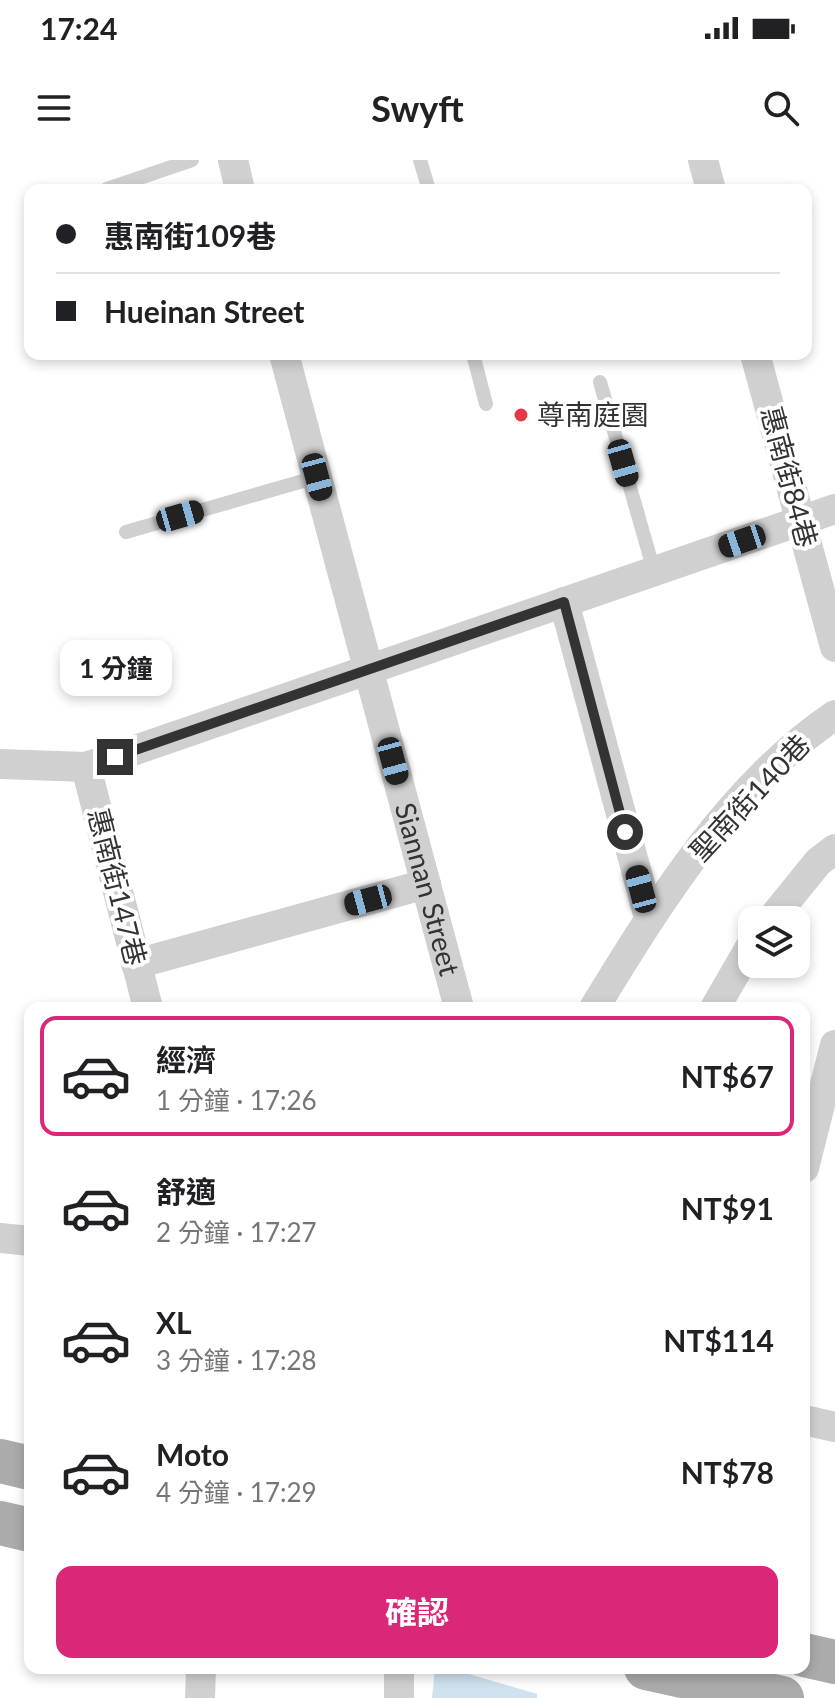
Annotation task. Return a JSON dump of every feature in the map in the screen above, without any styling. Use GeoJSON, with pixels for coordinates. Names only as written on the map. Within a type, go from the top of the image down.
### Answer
{"type":"FeatureCollection","features":[{"type":"Feature","properties":{"kind":"main road"},"geometry":{"type":"LineString","coordinates":[[0,1461],[24,1467]]}},
{"type":"Feature","properties":{"kind":"main road"},"geometry":{"type":"LineString","coordinates":[[0,1523],[24,1529]]}},
{"type":"Feature","properties":{"kind":"main road"},"geometry":{"type":"LineString","coordinates":[[810,1656],[835,1662]]}},
{"type":"Feature","properties":{"kind":"main road"},"geometry":{"type":"LineString","coordinates":[[673,1674],[782,1698]]}},
{"type":"Feature","properties":{"kind":"street"},"geometry":{"type":"LineString","coordinates":[[233,160],[239,184]]}},
{"type":"Feature","properties":{"kind":"street"},"geometry":{"type":"LineString","coordinates":[[703,160],[709,184]]}},
{"type":"Feature","properties":{"kind":"street","name":"Siannan Street"},"geometry":{"type":"LineString","coordinates":[[286,360],[457,1002]]}},
{"type":"Feature","properties":{"kind":"street","name":"惠南街84巷"},"geometry":{"type":"LineString","coordinates":[[757,360],[835,647]]}},
{"type":"Feature","properties":{"kind":"street"},"geometry":{"type":"LineString","coordinates":[[0,764],[86,767],[835,509]]}},
{"type":"Feature","properties":{"kind":"street"},"geometry":{"type":"LineString","coordinates":[[564,602],[649,918]]}},
{"type":"Feature","properties":{"kind":"street","name":"聖南街140巷"},"geometry":{"type":"LineString","coordinates":[[598,1002],[649,918],[703,841],[767,771],[814,729],[835,715]]}},
{"type":"Feature","properties":{"kind":"street","name":"惠南街147巷"},"geometry":{"type":"LineString","coordinates":[[86,767],[146,1002]]}},
{"type":"Feature","properties":{"kind":"street"},"geometry":{"type":"LineString","coordinates":[[782,906],[818,862],[835,849]]}},
{"type":"Feature","properties":{"kind":"street"},"geometry":{"type":"LineString","coordinates":[[136,964],[426,884]]}},
{"type":"Feature","properties":{"kind":"street"},"geometry":{"type":"LineString","coordinates":[[718,1002],[738,968]]}},
{"type":"Feature","properties":{"kind":"street"},"geometry":{"type":"LineString","coordinates":[[812,1160],[835,1045]]}},
{"type":"Feature","properties":{"kind":"street"},"geometry":{"type":"LineString","coordinates":[[0,1238],[24,1240]]}},
{"type":"Feature","properties":{"kind":"street"},"geometry":{"type":"LineString","coordinates":[[810,1421],[835,1427]]}},
{"type":"Feature","properties":{"kind":"street"},"geometry":{"type":"LineString","coordinates":[[200,1698],[201,1674]]}},
{"type":"Feature","properties":{"kind":"street"},"geometry":{"type":"LineString","coordinates":[[399,1674],[399,1698]]}},
{"type":"Feature","properties":{"kind":"lane"},"geometry":{"type":"LineString","coordinates":[[122,184],[192,160]]}},
{"type":"Feature","properties":{"kind":"lane"},"geometry":{"type":"LineString","coordinates":[[420,160],[427,184]]}},
{"type":"Feature","properties":{"kind":"lane"},"geometry":{"type":"LineString","coordinates":[[475,360],[486,404]]}},
{"type":"Feature","properties":{"kind":"lane"},"geometry":{"type":"LineString","coordinates":[[600,382],[654,571]]}},
{"type":"Feature","properties":{"kind":"lane"},"geometry":{"type":"LineString","coordinates":[[126,532],[317,477]]}},
{"type":"Feature","properties":{"kind":"water"},"geometry":{"type":"Polygon","coordinates":[[[434,1674],[538,1676],[537,1698],[432,1698],[434,1674]]]}},
{"type":"Feature","properties":{"kind":"pier"},"geometry":{"type":"Polygon","coordinates":[[[469,1674],[540,1674],[541,1695],[469,1674]]]}},
{"type":"Feature","properties":{"kind":"place","name":"尊南庭園"},"geometry":{"type":"Point","coordinates":[521,415]}},
{"type":"Feature","properties":{"kind":"route"},"geometry":{"type":"LineString","coordinates":[[115,757],[564,602],[625,832]]}}]}
